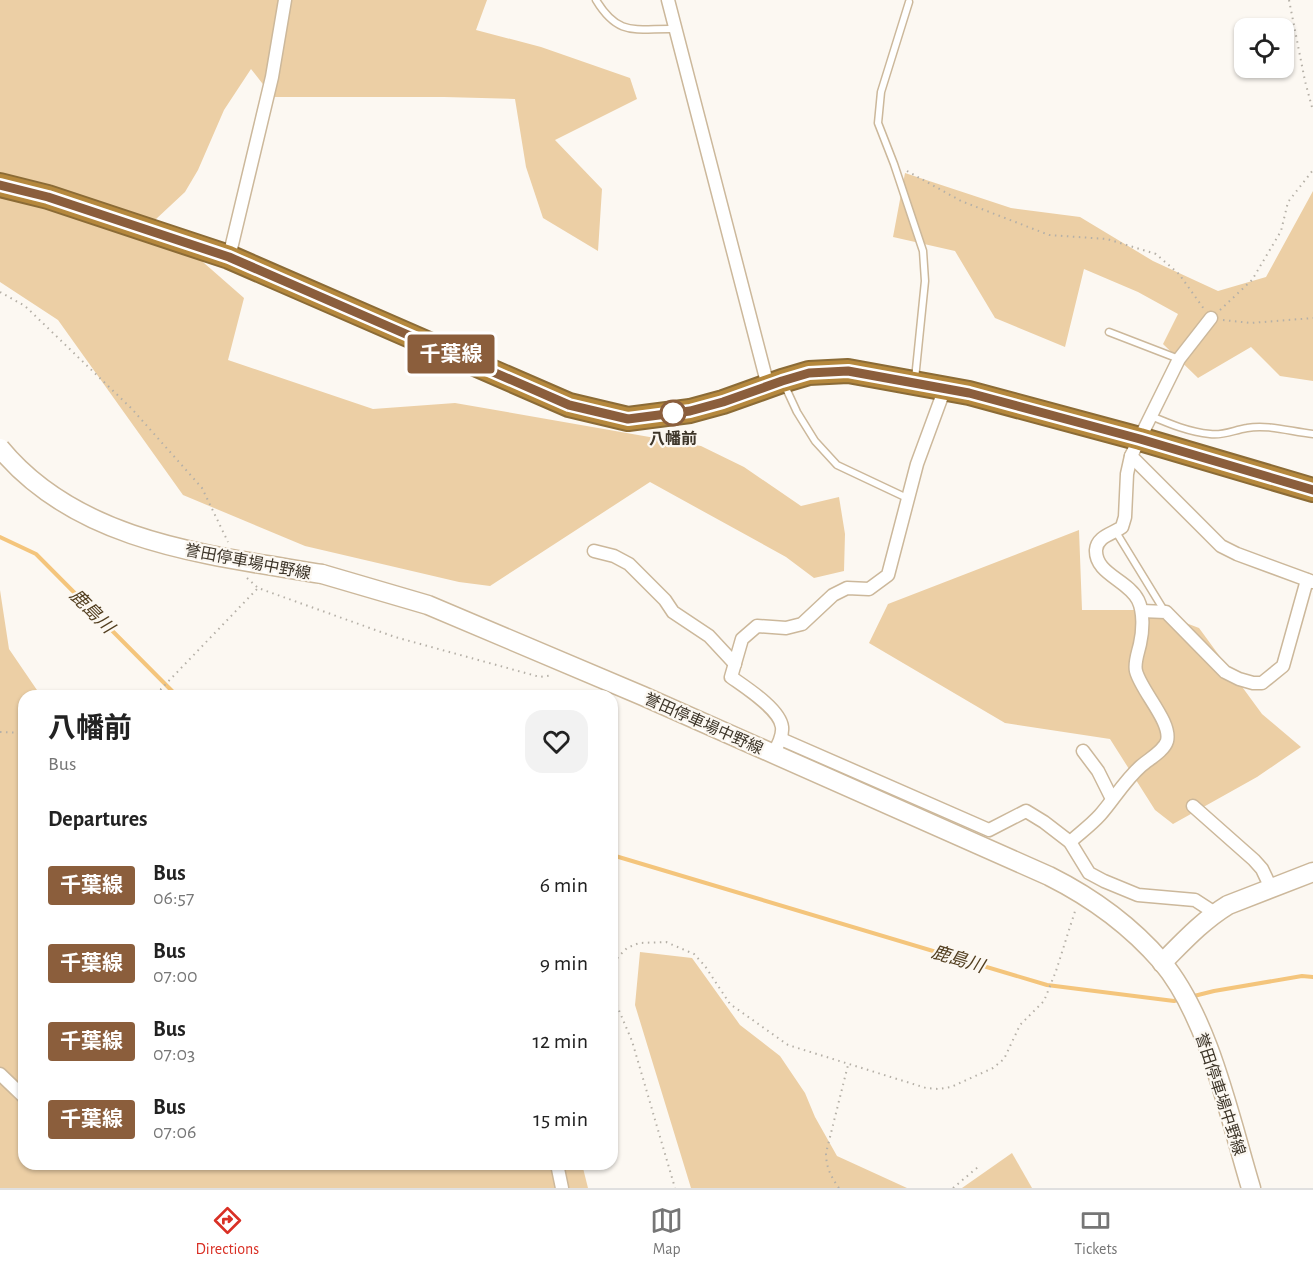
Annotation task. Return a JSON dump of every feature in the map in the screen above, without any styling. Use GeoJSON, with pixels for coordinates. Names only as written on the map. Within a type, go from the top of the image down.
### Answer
{"type":"FeatureCollection","features":[{"type":"Feature","properties":{"kind":"highway"},"geometry":{"type":"LineString","coordinates":[[0,185],[48,197],[229,257],[484,369],[579,408],[628,419],[690,411],[809,373],[848,371],[969,393],[1136,448],[1313,490]]}},
{"type":"Feature","properties":{"kind":"main road","name":"誉田停車場中野線"},"geometry":{"type":"LineString","coordinates":[[0,448],[8,458],[55,499],[112,528],[166,545],[221,558],[322,574],[428,605],[572,666],[777,746],[1081,892],[1128,929],[1162,963],[1178,986],[1210,1053],[1251,1188]]}},
{"type":"Feature","properties":{"kind":"main road"},"geometry":{"type":"LineString","coordinates":[[1162,963],[1205,920],[1228,905],[1313,872]]}},
{"type":"Feature","properties":{"kind":"street"},"geometry":{"type":"LineString","coordinates":[[229,257],[272,77],[285,0]]}},
{"type":"Feature","properties":{"kind":"street"},"geometry":{"type":"LineString","coordinates":[[668,0],[775,383]]}},
{"type":"Feature","properties":{"kind":"street"},"geometry":{"type":"LineString","coordinates":[[1070,842],[1100,815],[1133,773],[1166,743],[1168,736],[1166,726],[1141,684],[1135,669],[1141,641],[1142,611],[1131,589],[1104,569],[1098,561],[1097,544],[1101,538],[1122,527],[1125,517],[1127,474],[1136,448],[1179,359],[1211,318]]}},
{"type":"Feature","properties":{"kind":"street"},"geometry":{"type":"LineString","coordinates":[[945,388],[917,464],[888,574],[869,589],[847,588],[834,595],[802,624],[786,628],[757,626],[742,639],[731,677],[774,711],[782,725],[777,746],[988,830],[1026,811],[1070,842],[1089,873],[1138,896],[1196,900],[1215,913]]}},
{"type":"Feature","properties":{"kind":"street"},"geometry":{"type":"LineString","coordinates":[[1136,448],[1221,546],[1310,581],[1283,666],[1262,683],[1239,679],[1225,672],[1166,612],[1142,611]]}},
{"type":"Feature","properties":{"kind":"street"},"geometry":{"type":"LineString","coordinates":[[594,550],[614,556],[629,564],[665,600],[673,612],[709,636],[735,664]]}},
{"type":"Feature","properties":{"kind":"street"},"geometry":{"type":"LineString","coordinates":[[1083,751],[1098,771],[1112,800]]}},
{"type":"Feature","properties":{"kind":"street"},"geometry":{"type":"LineString","coordinates":[[1193,806],[1254,860],[1262,869],[1271,888]]}},
{"type":"Feature","properties":{"kind":"street"},"geometry":{"type":"LineString","coordinates":[[1081,892],[1089,873]]}},
{"type":"Feature","properties":{"kind":"street"},"geometry":{"type":"LineString","coordinates":[[0,1074],[18,1091]]}},
{"type":"Feature","properties":{"kind":"street"},"geometry":{"type":"LineString","coordinates":[[558,1170],[562,1188]]}},
{"type":"Feature","properties":{"kind":"lane"},"geometry":{"type":"LineString","coordinates":[[596,0],[605,15],[625,29],[675,29]]}},
{"type":"Feature","properties":{"kind":"lane"},"geometry":{"type":"LineString","coordinates":[[909,2],[881,92],[878,123],[923,251],[925,280],[915,383]]}},
{"type":"Feature","properties":{"kind":"lane"},"geometry":{"type":"LineString","coordinates":[[1109,332],[1179,359]]}},
{"type":"Feature","properties":{"kind":"lane"},"geometry":{"type":"LineString","coordinates":[[775,383],[815,441],[837,465],[908,499]]}},
{"type":"Feature","properties":{"kind":"lane"},"geometry":{"type":"LineString","coordinates":[[1151,416],[1184,429],[1217,435],[1248,427],[1313,434]]}},
{"type":"Feature","properties":{"kind":"lane"},"geometry":{"type":"LineString","coordinates":[[1116,532],[1166,612]]}},
{"type":"Feature","properties":{"kind":"path"},"geometry":{"type":"LineString","coordinates":[[1289,0],[1313,111]]}},
{"type":"Feature","properties":{"kind":"path"},"geometry":{"type":"LineString","coordinates":[[894,164],[961,201],[1049,235],[1107,239],[1156,254],[1179,274],[1211,318],[1251,323],[1313,318]]}},
{"type":"Feature","properties":{"kind":"path"},"geometry":{"type":"LineString","coordinates":[[1211,318],[1252,280],[1281,231],[1288,202],[1313,170]]}},
{"type":"Feature","properties":{"kind":"path"},"geometry":{"type":"LineString","coordinates":[[0,292],[25,306],[140,418],[202,488],[230,547]]}},
{"type":"Feature","properties":{"kind":"path"},"geometry":{"type":"LineString","coordinates":[[244,576],[258,588],[395,637],[540,677],[554,675],[572,666]]}},
{"type":"Feature","properties":{"kind":"path"},"geometry":{"type":"LineString","coordinates":[[161,690],[258,588]]}},
{"type":"Feature","properties":{"kind":"path"},"geometry":{"type":"LineString","coordinates":[[0,732],[18,733]]}},
{"type":"Feature","properties":{"kind":"path"},"geometry":{"type":"LineString","coordinates":[[618,957],[627,948],[639,943],[666,942],[681,947],[694,954],[705,966],[730,1004],[778,1040],[926,1088],[939,1089],[951,1087],[993,1068],[1004,1059],[1020,1025],[1044,1001],[1081,892]]}},
{"type":"Feature","properties":{"kind":"path"},"geometry":{"type":"LineString","coordinates":[[618,1008],[632,1041],[675,1188]]}},
{"type":"Feature","properties":{"kind":"path"},"geometry":{"type":"LineString","coordinates":[[839,1188],[826,1164],[826,1153],[848,1064]]}},
{"type":"Feature","properties":{"kind":"path"},"geometry":{"type":"LineString","coordinates":[[953,1188],[978,1167]]}},
{"type":"Feature","properties":{"kind":"shaded area"},"geometry":{"type":"Polygon","coordinates":[[[0,0],[487,0],[476,30],[541,47],[630,78],[637,99],[555,140],[602,189],[598,251],[543,218],[526,167],[515,99],[273,97],[251,69],[224,110],[198,170],[185,192],[155,220],[244,298],[228,360],[373,409],[455,403],[701,446],[744,467],[801,506],[839,497],[845,534],[844,571],[814,578],[786,557],[650,482],[490,586],[459,582],[305,546],[183,495],[58,320],[0,282],[0,0]]]}},
{"type":"Feature","properties":{"kind":"shaded area"},"geometry":{"type":"Polygon","coordinates":[[[905,173],[1011,208],[1080,217],[1153,261],[1218,291],[1266,277],[1313,191],[1313,381],[1280,376],[1251,347],[1198,378],[1163,344],[1178,314],[1138,292],[1084,269],[1065,347],[995,318],[955,251],[893,237],[905,173]]]}},
{"type":"Feature","properties":{"kind":"shaded area"},"geometry":{"type":"Polygon","coordinates":[[[1079,530],[1082,610],[1152,610],[1199,628],[1262,714],[1301,747],[1257,777],[1173,824],[1155,810],[1110,739],[1005,723],[869,643],[888,604],[1079,530]]]}},
{"type":"Feature","properties":{"kind":"shaded area"},"geometry":{"type":"Polygon","coordinates":[[[0,590],[9,649],[37,690],[18,690],[18,1170],[584,1170],[588,1188],[0,1188],[0,590]]]}},
{"type":"Feature","properties":{"kind":"shaded area"},"geometry":{"type":"Polygon","coordinates":[[[640,952],[692,958],[740,1025],[780,1056],[805,1093],[815,1117],[837,1156],[907,1188],[691,1188],[635,1005],[640,952]]]}},
{"type":"Feature","properties":{"kind":"shaded area"},"geometry":{"type":"Polygon","coordinates":[[[1012,1153],[1032,1188],[962,1188],[1012,1153]]]}},
{"type":"Feature","properties":{"kind":"waterway","name":"鹿島川"},"geometry":{"type":"LineString","coordinates":[[0,537],[36,554],[171,690]]}},
{"type":"Feature","properties":{"kind":"waterway","name":"鹿島川"},"geometry":{"type":"LineString","coordinates":[[618,857],[1047,985],[1174,1001],[1180,999]]}},
{"type":"Feature","properties":{"kind":"waterway","name":"鹿島川"},"geometry":{"type":"LineString","coordinates":[[1190,997],[1302,976],[1313,977]]}},
{"type":"Feature","properties":{"kind":"bus line","name":"千葉線"},"geometry":{"type":"LineString","coordinates":[[0,185],[48,197],[229,257],[569,405],[628,419],[690,411],[809,373],[848,371],[969,393],[1140,439],[1313,490]]}},
{"type":"Feature","properties":{"kind":"place","name":"八幡前"},"geometry":{"type":"Point","coordinates":[673,413]}}]}
